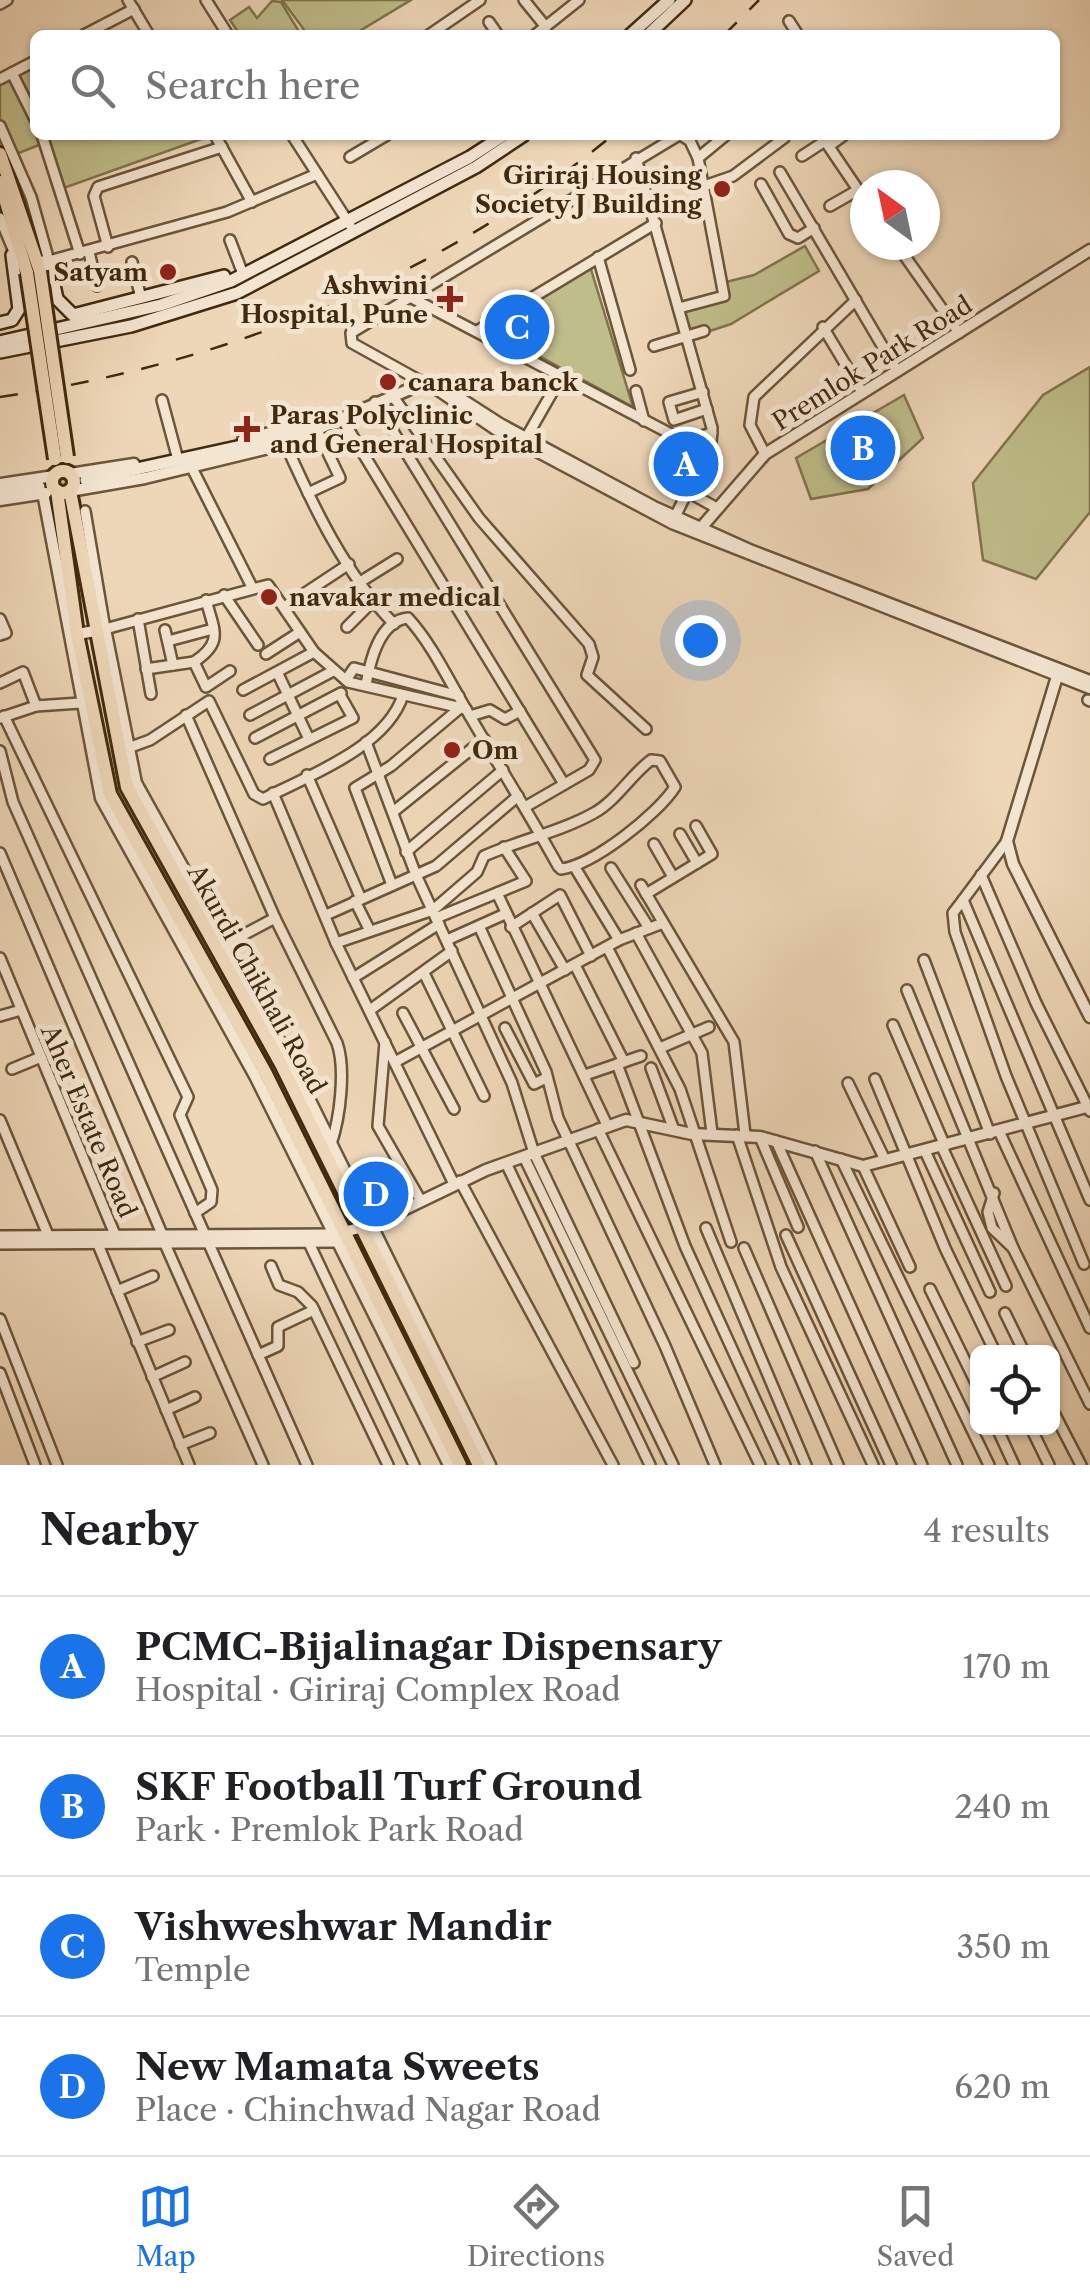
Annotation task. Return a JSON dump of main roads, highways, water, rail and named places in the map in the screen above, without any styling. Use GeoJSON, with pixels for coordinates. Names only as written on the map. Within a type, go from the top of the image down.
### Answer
{"type":"FeatureCollection","features":[{"type":"Feature","properties":{"kind":"main road"},"geometry":{"type":"LineString","coordinates":[[636,30],[669,0]]}},
{"type":"Feature","properties":{"kind":"main road"},"geometry":{"type":"LineString","coordinates":[[653,30],[685,0]]}},
{"type":"Feature","properties":{"kind":"main road"},"geometry":{"type":"LineString","coordinates":[[351,226],[496,140]]}},
{"type":"Feature","properties":{"kind":"main road"},"geometry":{"type":"LineString","coordinates":[[0,352],[131,326],[234,287],[476,166],[516,140]]}},
{"type":"Feature","properties":{"kind":"main road"},"geometry":{"type":"LineString","coordinates":[[0,154],[38,267],[56,298],[73,315],[249,277]]}},
{"type":"Feature","properties":{"kind":"main road"},"geometry":{"type":"LineString","coordinates":[[0,182],[17,254],[19,309],[12,320],[0,323]]}},
{"type":"Feature","properties":{"kind":"main road"},"geometry":{"type":"LineString","coordinates":[[17,254],[38,267]]}},
{"type":"Feature","properties":{"kind":"main road"},"geometry":{"type":"LineString","coordinates":[[38,267],[60,468],[52,491]]}},
{"type":"Feature","properties":{"kind":"main road"},"geometry":{"type":"LineString","coordinates":[[0,342],[234,287]]}},
{"type":"Feature","properties":{"kind":"main road"},"geometry":{"type":"LineString","coordinates":[[86,480],[301,434]]}},
{"type":"Feature","properties":{"kind":"main road"},"geometry":{"type":"LineString","coordinates":[[0,497],[52,491],[74,481],[60,468]]}},
{"type":"Feature","properties":{"kind":"main road","name":"Akurdi Chikhali Road"},"geometry":{"type":"LineString","coordinates":[[52,491],[100,630],[127,787],[281,1064],[479,1465]]}},
{"type":"Feature","properties":{"kind":"main road","name":"Akurdi Chikhali Road"},"geometry":{"type":"LineString","coordinates":[[52,491],[72,635],[110,794],[265,1072],[341,1238],[460,1465]]}},
{"type":"Feature","properties":{"kind":"tunnel"},"geometry":{"type":"LineString","coordinates":[[39,487],[86,480]]}},
{"type":"Feature","properties":{"kind":"railway"},"geometry":{"type":"LineString","coordinates":[[729,30],[759,0]]}},
{"type":"Feature","properties":{"kind":"railway"},"geometry":{"type":"LineString","coordinates":[[0,397],[165,363],[324,308],[475,232],[546,186],[606,140]]}},
{"type":"Feature","properties":{"kind":"place","name":"Giriraj Housing Society J Building"},"geometry":{"type":"Point","coordinates":[722,189]}},
{"type":"Feature","properties":{"kind":"place","name":"Satyam"},"geometry":{"type":"Point","coordinates":[168,272]}},
{"type":"Feature","properties":{"kind":"place","name":"Ashwini Hospital, Pune"},"geometry":{"type":"Point","coordinates":[450,299]}},
{"type":"Feature","properties":{"kind":"place","name":"Vishweshwar Mandir"},"geometry":{"type":"Point","coordinates":[517,327]}},
{"type":"Feature","properties":{"kind":"place","name":"canara banck"},"geometry":{"type":"Point","coordinates":[388,382]}},
{"type":"Feature","properties":{"kind":"place","name":"Paras Polyclinic and General Hospital"},"geometry":{"type":"Point","coordinates":[247,429]}},
{"type":"Feature","properties":{"kind":"place","name":"SKF Football Turf Ground"},"geometry":{"type":"Point","coordinates":[863,448]}},
{"type":"Feature","properties":{"kind":"place","name":"PCMC-Bijalinagar Dispensary"},"geometry":{"type":"Point","coordinates":[686,464]}},
{"type":"Feature","properties":{"kind":"place","name":"navakar medical"},"geometry":{"type":"Point","coordinates":[269,597]}},
{"type":"Feature","properties":{"kind":"place","name":"Om"},"geometry":{"type":"Point","coordinates":[452,750]}},
{"type":"Feature","properties":{"kind":"place","name":"New Mamata Sweets"},"geometry":{"type":"Point","coordinates":[376,1194]}}]}
